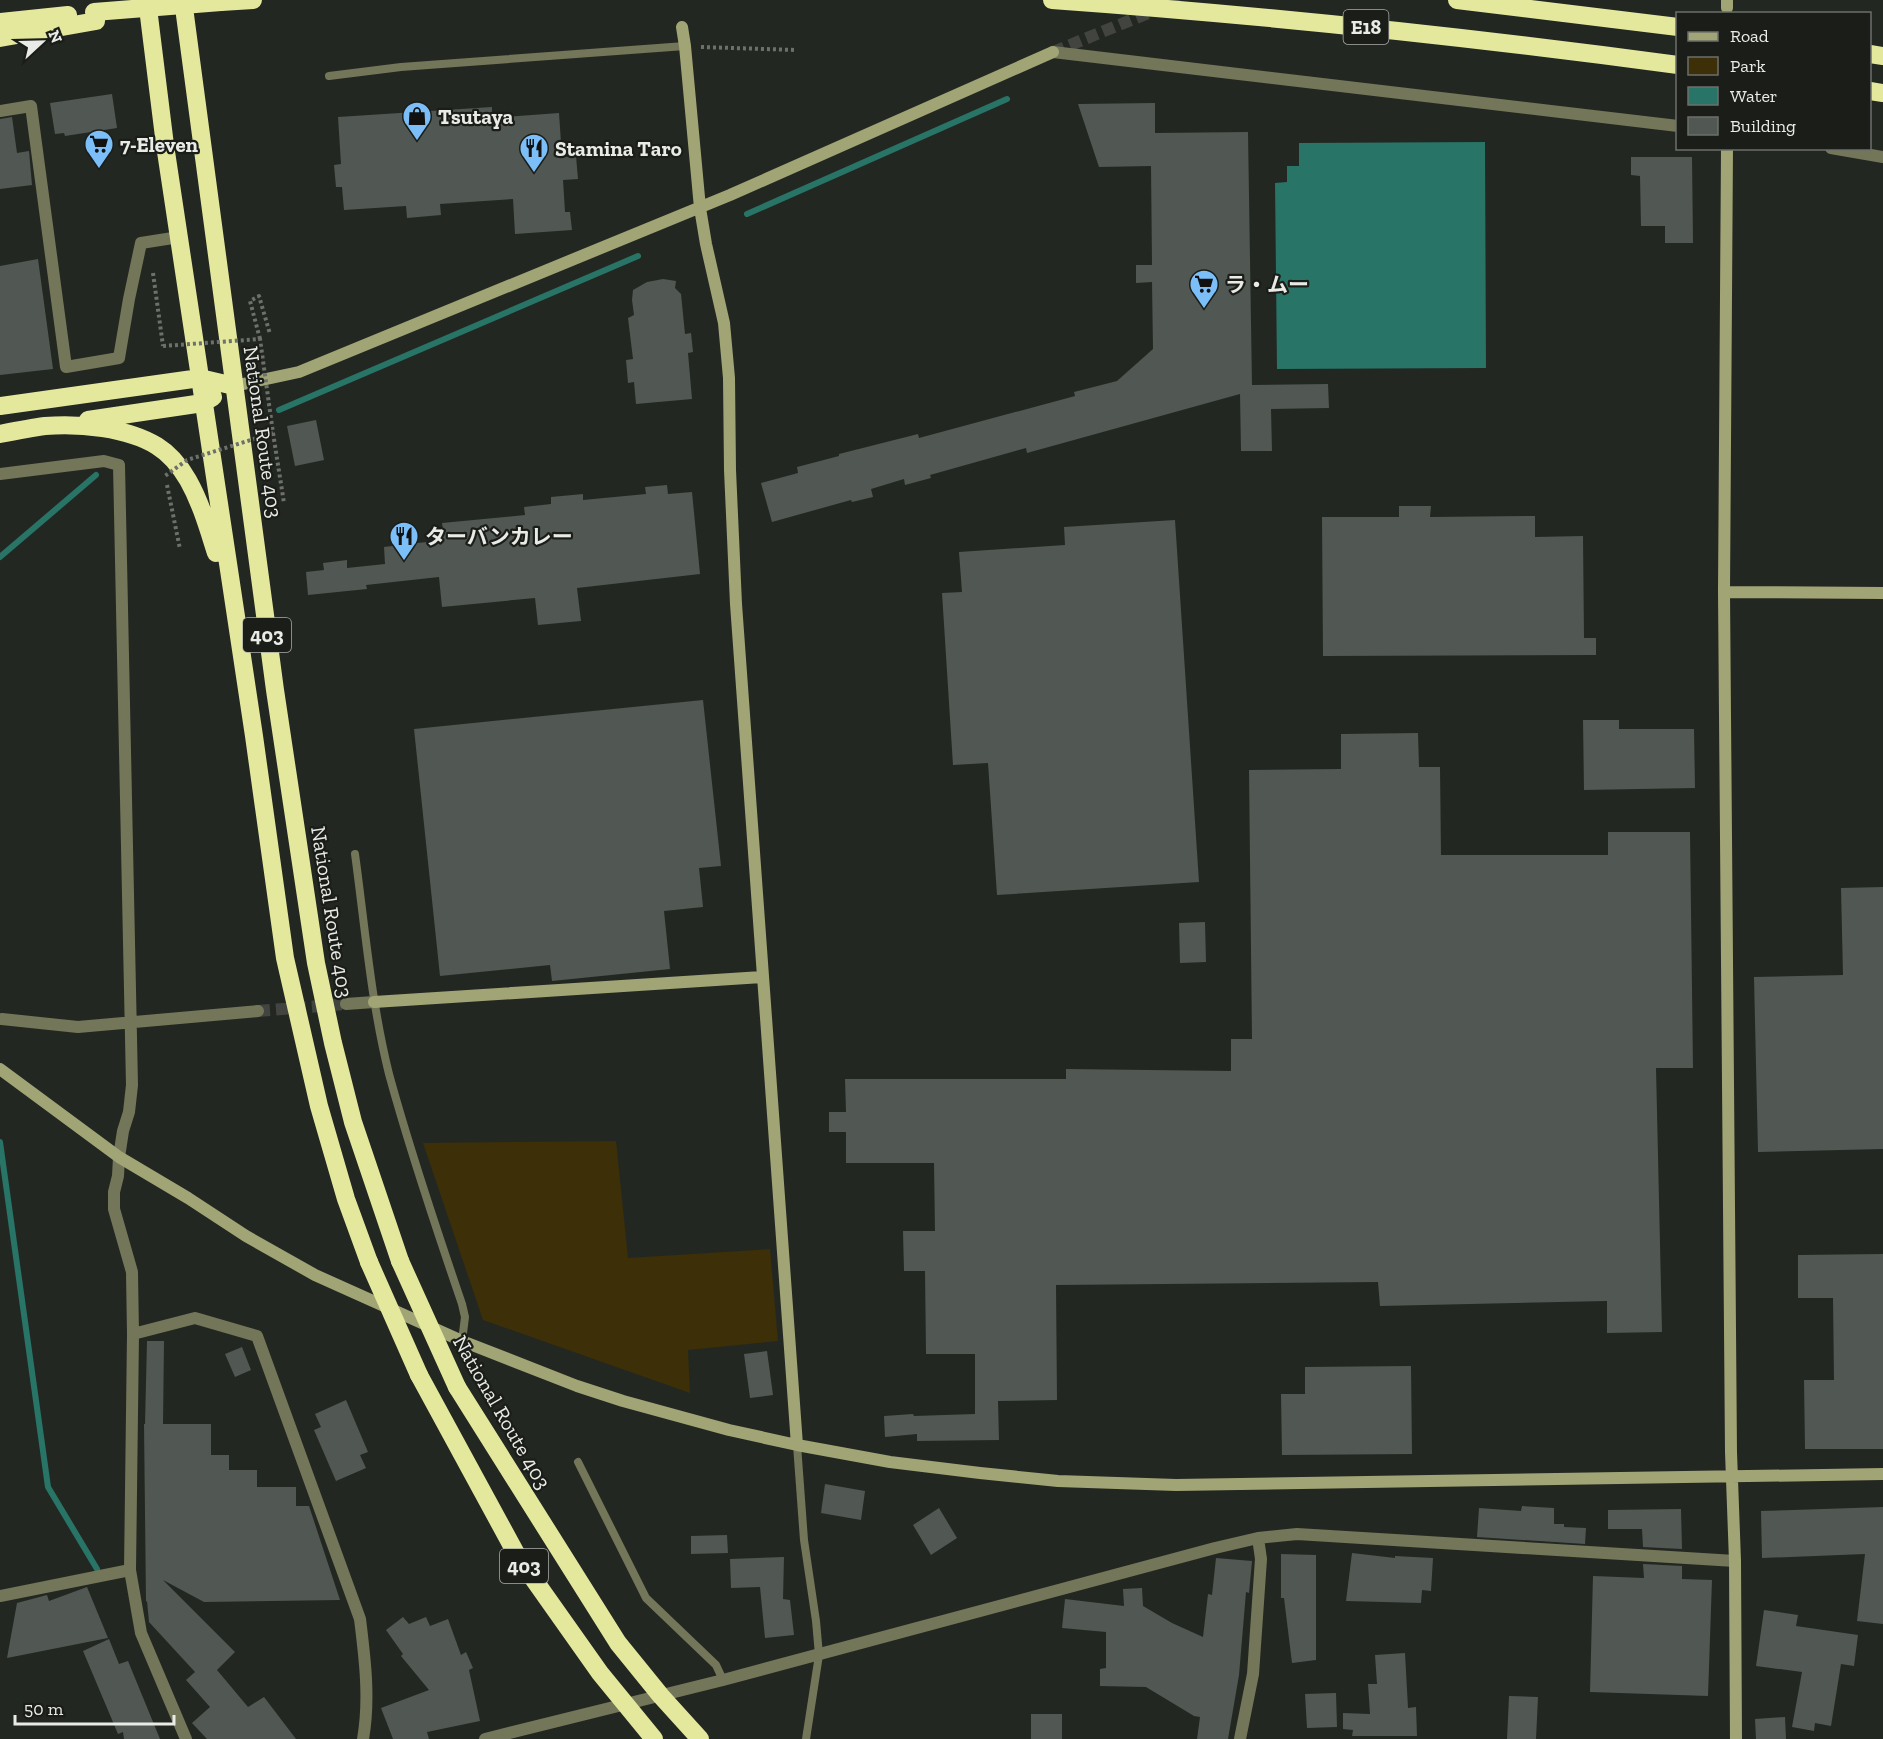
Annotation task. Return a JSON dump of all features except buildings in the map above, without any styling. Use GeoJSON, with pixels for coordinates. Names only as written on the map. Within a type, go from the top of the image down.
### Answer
{"type":"FeatureCollection","features":[{"type":"Feature","properties":{"kind":"highway","name":"403"},"geometry":{"type":"LineString","coordinates":[[147,0],[178,237],[254,736],[285,958],[319,1107],[346,1199],[369,1262],[419,1375],[518,1557],[625,1705],[654,1739]]}},
{"type":"Feature","properties":{"kind":"highway","name":"National Route 403"},"geometry":{"type":"LineString","coordinates":[[183,0],[275,690],[316,963],[353,1122],[400,1261],[457,1387],[618,1643],[700,1739]]}},
{"type":"Feature","properties":{"kind":"highway"},"geometry":{"type":"LineString","coordinates":[[0,22],[95,17],[253,0]]}},
{"type":"Feature","properties":{"kind":"highway","name":"E18"},"geometry":{"type":"LineString","coordinates":[[1053,0],[1189,10],[1350,26],[1676,65]]}},
{"type":"Feature","properties":{"kind":"highway"},"geometry":{"type":"LineString","coordinates":[[1457,0],[1676,27]]}},
{"type":"Feature","properties":{"kind":"highway"},"geometry":{"type":"LineString","coordinates":[[0,38],[95,17]]}},
{"type":"Feature","properties":{"kind":"highway"},"geometry":{"type":"LineString","coordinates":[[0,405],[200,378],[234,386]]}},
{"type":"Feature","properties":{"kind":"highway"},"geometry":{"type":"LineString","coordinates":[[0,434],[203,403],[234,386]]}},
{"type":"Feature","properties":{"kind":"highway"},"geometry":{"type":"LineString","coordinates":[[47,426],[114,430],[158,446],[174,461],[197,497],[233,606]]}},
{"type":"Feature","properties":{"kind":"street"},"geometry":{"type":"LineString","coordinates":[[682,27],[686,46],[700,208],[724,323],[729,378],[730,470],[736,604],[797,1445]]}},
{"type":"Feature","properties":{"kind":"street"},"geometry":{"type":"LineString","coordinates":[[234,386],[299,372],[700,208],[1053,52],[1676,126]]}},
{"type":"Feature","properties":{"kind":"street"},"geometry":{"type":"LineString","coordinates":[[0,111],[31,106],[66,367],[119,358],[141,243],[178,237]]}},
{"type":"Feature","properties":{"kind":"street"},"geometry":{"type":"LineString","coordinates":[[1727,150],[1724,592],[1736,1739]]}},
{"type":"Feature","properties":{"kind":"street"},"geometry":{"type":"LineString","coordinates":[[1844,150],[1883,156]]}},
{"type":"Feature","properties":{"kind":"street"},"geometry":{"type":"LineString","coordinates":[[0,474],[104,461],[119,465],[132,1085],[129,1112],[119,1156],[114,1209],[132,1272],[130,1570],[141,1633],[186,1739]]}},
{"type":"Feature","properties":{"kind":"street"},"geometry":{"type":"LineString","coordinates":[[1724,592],[1883,593]]}},
{"type":"Feature","properties":{"kind":"street"},"geometry":{"type":"LineString","coordinates":[[346,1004],[762,977]]}},
{"type":"Feature","properties":{"kind":"street"},"geometry":{"type":"LineString","coordinates":[[2,1019],[78,1027],[258,1011]]}},
{"type":"Feature","properties":{"kind":"street"},"geometry":{"type":"LineString","coordinates":[[0,1069],[119,1156],[246,1236],[315,1275],[462,1341],[577,1386],[729,1430],[797,1445],[890,1462],[980,1473],[1070,1481],[1176,1485],[1883,1474]]}},
{"type":"Feature","properties":{"kind":"street"},"geometry":{"type":"LineString","coordinates":[[133,1334],[195,1318],[257,1336],[360,1619],[365,1661],[367,1718],[363,1739]]}},
{"type":"Feature","properties":{"kind":"street"},"geometry":{"type":"LineString","coordinates":[[485,1739],[520,1735],[625,1705],[1258,1538],[1297,1534],[1734,1561]]}},
{"type":"Feature","properties":{"kind":"street"},"geometry":{"type":"LineString","coordinates":[[1240,1739],[1253,1674],[1261,1559],[1258,1538]]}},
{"type":"Feature","properties":{"kind":"street"},"geometry":{"type":"LineString","coordinates":[[0,1596],[130,1570]]}},
{"type":"Feature","properties":{"kind":"lane"},"geometry":{"type":"LineString","coordinates":[[329,76],[401,67],[686,46]]}},
{"type":"Feature","properties":{"kind":"lane"},"geometry":{"type":"LineString","coordinates":[[355,854],[374,1002],[389,1074],[429,1206],[462,1304],[465,1317],[462,1341]]}},
{"type":"Feature","properties":{"kind":"lane"},"geometry":{"type":"LineString","coordinates":[[797,1445],[804,1540],[819,1655],[806,1739]]}},
{"type":"Feature","properties":{"kind":"lane"},"geometry":{"type":"LineString","coordinates":[[578,1462],[646,1598],[716,1665],[723,1680]]}},
{"type":"Feature","properties":{"kind":"path"},"geometry":{"type":"LineString","coordinates":[[686,46],[796,50]]}},
{"type":"Feature","properties":{"kind":"path"},"geometry":{"type":"LineString","coordinates":[[152,272],[163,346],[260,339]]}},
{"type":"Feature","properties":{"kind":"path"},"geometry":{"type":"LineString","coordinates":[[270,334],[259,296],[250,301],[260,339],[284,503]]}},
{"type":"Feature","properties":{"kind":"path"},"geometry":{"type":"LineString","coordinates":[[180,549],[165,476],[187,460],[273,433]]}},
{"type":"Feature","properties":{"kind":"green space"},"geometry":{"type":"Polygon","coordinates":[[[616,1141],[628,1258],[770,1249],[778,1341],[688,1350],[690,1393],[483,1320],[423,1143],[616,1141]]]}},
{"type":"Feature","properties":{"kind":"water"},"geometry":{"type":"Polygon","coordinates":[[[1485,142],[1486,368],[1277,369],[1275,183],[1287,182],[1287,166],[1299,166],[1299,143],[1485,142]]]}},
{"type":"Feature","properties":{"kind":"waterway"},"geometry":{"type":"LineString","coordinates":[[747,214],[1007,99]]}},
{"type":"Feature","properties":{"kind":"waterway"},"geometry":{"type":"LineString","coordinates":[[279,410],[638,256]]}},
{"type":"Feature","properties":{"kind":"waterway"},"geometry":{"type":"LineString","coordinates":[[0,557],[96,475]]}},
{"type":"Feature","properties":{"kind":"waterway"},"geometry":{"type":"LineString","coordinates":[[0,1142],[48,1487],[97,1569]]}},
{"type":"Feature","properties":{"kind":"tunnel"},"geometry":{"type":"LineString","coordinates":[[1053,52],[1180,0]]}},
{"type":"Feature","properties":{"kind":"tunnel"},"geometry":{"type":"LineString","coordinates":[[258,1011],[346,1004]]}},
{"type":"Feature","properties":{"kind":"place","name":"Tsutaya"},"geometry":{"type":"Point","coordinates":[417,142]}},
{"type":"Feature","properties":{"kind":"place","name":"7-Eleven"},"geometry":{"type":"Point","coordinates":[99,170]}},
{"type":"Feature","properties":{"kind":"place","name":"Stamina Taro"},"geometry":{"type":"Point","coordinates":[534,174]}},
{"type":"Feature","properties":{"kind":"place","name":"ラ・ムー"},"geometry":{"type":"Point","coordinates":[1204,310]}},
{"type":"Feature","properties":{"kind":"place","name":"ターバンカレー"},"geometry":{"type":"Point","coordinates":[404,562]}}]}
